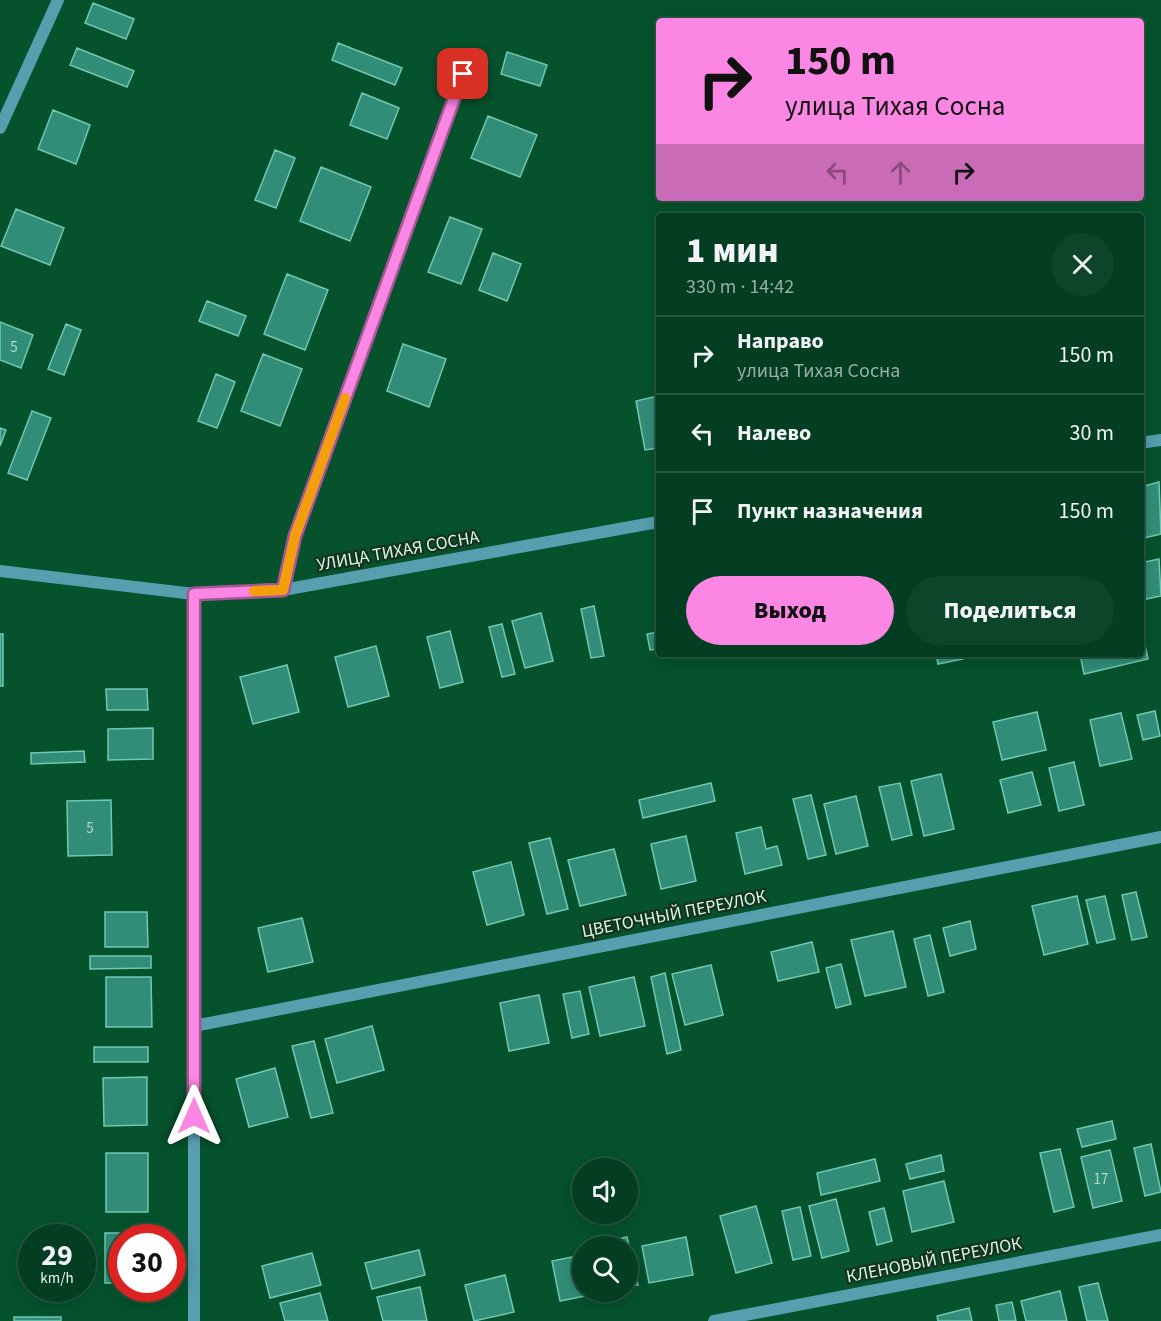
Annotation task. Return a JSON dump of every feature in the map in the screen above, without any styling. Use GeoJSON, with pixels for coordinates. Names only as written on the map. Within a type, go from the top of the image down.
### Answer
{"type":"FeatureCollection","features":[{"type":"Feature","properties":{"kind":"street"},"geometry":{"type":"LineString","coordinates":[[0,128],[58,0]]}},
{"type":"Feature","properties":{"kind":"street"},"geometry":{"type":"LineString","coordinates":[[283,590],[295,536],[463,74]]}},
{"type":"Feature","properties":{"kind":"street"},"geometry":{"type":"LineString","coordinates":[[1144,442],[1161,440]]}},
{"type":"Feature","properties":{"kind":"street","name":"УЛИЦА ТИХАЯ СОСНА"},"geometry":{"type":"LineString","coordinates":[[0,571],[194,594],[283,590],[656,522]]}},
{"type":"Feature","properties":{"kind":"street"},"geometry":{"type":"LineString","coordinates":[[194,594],[194,1321]]}},
{"type":"Feature","properties":{"kind":"street","name":"ЦВЕТОЧНЫЙ ПЕРЕУЛОК"},"geometry":{"type":"LineString","coordinates":[[195,1026],[1161,837]]}},
{"type":"Feature","properties":{"kind":"street","name":"КЛЕНОВЫЙ ПЕРЕУЛОК"},"geometry":{"type":"LineString","coordinates":[[714,1321],[1161,1235]]}},
{"type":"Feature","properties":{"kind":"building"},"geometry":{"type":"Polygon","coordinates":[[[93,3],[134,19],[126,39],[85,23],[93,3]]]}},
{"type":"Feature","properties":{"kind":"building"},"geometry":{"type":"Polygon","coordinates":[[[338,43],[402,68],[395,85],[332,60],[338,43]]]}},
{"type":"Feature","properties":{"kind":"building"},"geometry":{"type":"Polygon","coordinates":[[[77,48],[134,71],[127,87],[70,65],[77,48]]]}},
{"type":"Feature","properties":{"kind":"building"},"geometry":{"type":"Polygon","coordinates":[[[507,52],[547,65],[540,86],[501,74],[507,52]]]}},
{"type":"Feature","properties":{"kind":"building"},"geometry":{"type":"Polygon","coordinates":[[[362,93],[399,108],[387,139],[350,125],[362,93]]]}},
{"type":"Feature","properties":{"kind":"building"},"geometry":{"type":"Polygon","coordinates":[[[53,110],[90,125],[76,164],[38,149],[53,110]]]}},
{"type":"Feature","properties":{"kind":"building"},"geometry":{"type":"Polygon","coordinates":[[[488,116],[537,135],[520,177],[471,158],[488,116]]]}},
{"type":"Feature","properties":{"kind":"building"},"geometry":{"type":"Polygon","coordinates":[[[275,150],[295,158],[276,208],[255,200],[275,150]]]}},
{"type":"Feature","properties":{"kind":"building"},"geometry":{"type":"Polygon","coordinates":[[[321,167],[371,187],[350,241],[300,221],[321,167]]]}},
{"type":"Feature","properties":{"kind":"building"},"geometry":{"type":"Polygon","coordinates":[[[16,209],[64,228],[50,265],[1,246],[16,209]]]}},
{"type":"Feature","properties":{"kind":"building"},"geometry":{"type":"Polygon","coordinates":[[[450,217],[482,229],[461,284],[428,272],[450,217]]]}},
{"type":"Feature","properties":{"kind":"building"},"geometry":{"type":"Polygon","coordinates":[[[493,253],[521,264],[507,301],[479,290],[493,253]]]}},
{"type":"Feature","properties":{"kind":"building"},"geometry":{"type":"Polygon","coordinates":[[[287,274],[328,290],[305,350],[264,334],[287,274]]]}},
{"type":"Feature","properties":{"kind":"building"},"geometry":{"type":"Polygon","coordinates":[[[207,301],[246,316],[238,336],[199,321],[207,301]]]}},
{"type":"Feature","properties":{"kind":"building"},"geometry":{"type":"Polygon","coordinates":[[[0,322],[33,335],[21,368],[0,360],[0,322]]]}},
{"type":"Feature","properties":{"kind":"building"},"geometry":{"type":"Polygon","coordinates":[[[66,324],[81,330],[64,375],[48,369],[66,324]]]}},
{"type":"Feature","properties":{"kind":"building"},"geometry":{"type":"Polygon","coordinates":[[[403,344],[446,359],[429,407],[387,391],[403,344]]]}},
{"type":"Feature","properties":{"kind":"building"},"geometry":{"type":"Polygon","coordinates":[[[263,354],[302,369],[280,426],[241,411],[263,354]]]}},
{"type":"Feature","properties":{"kind":"building"},"geometry":{"type":"Polygon","coordinates":[[[216,374],[235,382],[217,428],[198,421],[216,374]]]}},
{"type":"Feature","properties":{"kind":"building"},"geometry":{"type":"Polygon","coordinates":[[[656,396],[656,448],[645,450],[636,401],[656,396]]]}},
{"type":"Feature","properties":{"kind":"building"},"geometry":{"type":"Polygon","coordinates":[[[32,411],[51,418],[27,480],[8,473],[32,411]]]}},
{"type":"Feature","properties":{"kind":"building"},"geometry":{"type":"Polygon","coordinates":[[[0,428],[6,430],[0,446],[0,428]]]}},
{"type":"Feature","properties":{"kind":"building"},"geometry":{"type":"Polygon","coordinates":[[[1159,482],[1161,534],[1144,538],[1144,486],[1159,482]]]}},
{"type":"Feature","properties":{"kind":"building"},"geometry":{"type":"Polygon","coordinates":[[[1159,559],[1161,596],[1146,599],[1144,562],[1159,559]]]}},
{"type":"Feature","properties":{"kind":"building"},"geometry":{"type":"Polygon","coordinates":[[[594,606],[604,656],[591,658],[581,609],[594,606]]]}},
{"type":"Feature","properties":{"kind":"building"},"geometry":{"type":"Polygon","coordinates":[[[541,613],[553,661],[525,668],[512,621],[541,613]]]}},
{"type":"Feature","properties":{"kind":"building"},"geometry":{"type":"Polygon","coordinates":[[[502,624],[515,674],[502,677],[489,627],[502,624]]]}},
{"type":"Feature","properties":{"kind":"building"},"geometry":{"type":"Polygon","coordinates":[[[450,631],[463,682],[440,688],[427,637],[450,631]]]}},
{"type":"Feature","properties":{"kind":"building"},"geometry":{"type":"Polygon","coordinates":[[[656,632],[656,649],[650,650],[647,634],[656,632]]]}},
{"type":"Feature","properties":{"kind":"building"},"geometry":{"type":"Polygon","coordinates":[[[0,634],[3,634],[3,686],[0,686],[0,634]]]}},
{"type":"Feature","properties":{"kind":"building"},"geometry":{"type":"Polygon","coordinates":[[[1144,641],[1148,659],[1084,674],[1081,657],[1144,657],[1144,641]]]}},
{"type":"Feature","properties":{"kind":"building"},"geometry":{"type":"Polygon","coordinates":[[[376,646],[389,696],[348,707],[335,657],[376,646]]]}},
{"type":"Feature","properties":{"kind":"building"},"geometry":{"type":"Polygon","coordinates":[[[937,657],[963,657],[963,659],[938,664],[937,657]]]}},
{"type":"Feature","properties":{"kind":"building"},"geometry":{"type":"Polygon","coordinates":[[[287,665],[299,712],[253,724],[240,677],[287,665]]]}},
{"type":"Feature","properties":{"kind":"building"},"geometry":{"type":"Polygon","coordinates":[[[106,689],[147,689],[148,710],[107,710],[106,689]]]}},
{"type":"Feature","properties":{"kind":"building"},"geometry":{"type":"Polygon","coordinates":[[[1155,711],[1160,736],[1143,740],[1137,715],[1155,711]]]}},
{"type":"Feature","properties":{"kind":"building"},"geometry":{"type":"Polygon","coordinates":[[[1037,712],[1046,750],[1002,760],[993,722],[1037,712]]]}},
{"type":"Feature","properties":{"kind":"building"},"geometry":{"type":"Polygon","coordinates":[[[1121,713],[1132,759],[1100,766],[1090,720],[1121,713]]]}},
{"type":"Feature","properties":{"kind":"building"},"geometry":{"type":"Polygon","coordinates":[[[153,728],[153,759],[108,760],[108,729],[153,728]]]}},
{"type":"Feature","properties":{"kind":"building"},"geometry":{"type":"Polygon","coordinates":[[[84,751],[85,762],[31,764],[31,753],[84,751]]]}},
{"type":"Feature","properties":{"kind":"building"},"geometry":{"type":"Polygon","coordinates":[[[1074,762],[1084,805],[1059,811],[1049,768],[1074,762]]]}},
{"type":"Feature","properties":{"kind":"building"},"geometry":{"type":"Polygon","coordinates":[[[1032,772],[1041,805],[1008,813],[1000,780],[1032,772]]]}},
{"type":"Feature","properties":{"kind":"building"},"geometry":{"type":"Polygon","coordinates":[[[941,774],[954,829],[924,836],[911,781],[941,774]]]}},
{"type":"Feature","properties":{"kind":"building"},"geometry":{"type":"Polygon","coordinates":[[[711,783],[715,801],[643,818],[639,800],[711,783]]]}},
{"type":"Feature","properties":{"kind":"building"},"geometry":{"type":"Polygon","coordinates":[[[900,783],[912,835],[892,840],[879,787],[900,783]]]}},
{"type":"Feature","properties":{"kind":"building"},"geometry":{"type":"Polygon","coordinates":[[[811,795],[826,855],[808,859],[793,799],[811,795]]]}},
{"type":"Feature","properties":{"kind":"building"},"geometry":{"type":"Polygon","coordinates":[[[856,796],[868,846],[836,854],[824,804],[856,796]]]}},
{"type":"Feature","properties":{"kind":"building"},"geometry":{"type":"Polygon","coordinates":[[[111,800],[112,855],[68,856],[67,801],[111,800]]]}},
{"type":"Feature","properties":{"kind":"building"},"geometry":{"type":"Polygon","coordinates":[[[761,827],[766,849],[777,846],[782,865],[745,874],[736,833],[761,827]]]}},
{"type":"Feature","properties":{"kind":"building"},"geometry":{"type":"Polygon","coordinates":[[[686,836],[696,881],[661,889],[651,844],[686,836]]]}},
{"type":"Feature","properties":{"kind":"building"},"geometry":{"type":"Polygon","coordinates":[[[550,838],[568,909],[547,914],[529,843],[550,838]]]}},
{"type":"Feature","properties":{"kind":"building"},"geometry":{"type":"Polygon","coordinates":[[[614,849],[626,895],[580,906],[568,860],[614,849]]]}},
{"type":"Feature","properties":{"kind":"building"},"geometry":{"type":"Polygon","coordinates":[[[511,862],[524,915],[487,925],[473,872],[511,862]]]}},
{"type":"Feature","properties":{"kind":"building"},"geometry":{"type":"Polygon","coordinates":[[[1136,892],[1147,937],[1132,940],[1122,895],[1136,892]]]}},
{"type":"Feature","properties":{"kind":"building"},"geometry":{"type":"Polygon","coordinates":[[[1077,896],[1088,944],[1044,955],[1032,906],[1077,896]]]}},
{"type":"Feature","properties":{"kind":"building"},"geometry":{"type":"Polygon","coordinates":[[[1105,896],[1115,939],[1097,943],[1086,900],[1105,896]]]}},
{"type":"Feature","properties":{"kind":"building"},"geometry":{"type":"Polygon","coordinates":[[[105,912],[147,912],[148,947],[105,947],[105,912]]]}},
{"type":"Feature","properties":{"kind":"building"},"geometry":{"type":"Polygon","coordinates":[[[302,918],[313,962],[268,972],[258,928],[302,918]]]}},
{"type":"Feature","properties":{"kind":"building"},"geometry":{"type":"Polygon","coordinates":[[[970,921],[976,949],[950,956],[943,928],[970,921]]]}},
{"type":"Feature","properties":{"kind":"building"},"geometry":{"type":"Polygon","coordinates":[[[893,931],[906,987],[865,996],[851,940],[893,931]]]}},
{"type":"Feature","properties":{"kind":"building"},"geometry":{"type":"Polygon","coordinates":[[[930,935],[944,992],[928,996],[914,939],[930,935]]]}},
{"type":"Feature","properties":{"kind":"building"},"geometry":{"type":"Polygon","coordinates":[[[812,942],[819,972],[778,981],[771,952],[812,942]]]}},
{"type":"Feature","properties":{"kind":"building"},"geometry":{"type":"Polygon","coordinates":[[[90,956],[151,956],[151,968],[90,969],[90,956]]]}},
{"type":"Feature","properties":{"kind":"building"},"geometry":{"type":"Polygon","coordinates":[[[841,964],[851,1004],[836,1008],[826,968],[841,964]]]}},
{"type":"Feature","properties":{"kind":"building"},"geometry":{"type":"Polygon","coordinates":[[[711,965],[723,1015],[685,1025],[672,974],[711,965]]]}},
{"type":"Feature","properties":{"kind":"building"},"geometry":{"type":"Polygon","coordinates":[[[665,973],[681,1050],[667,1054],[651,977],[665,973]]]}},
{"type":"Feature","properties":{"kind":"building"},"geometry":{"type":"Polygon","coordinates":[[[106,977],[151,977],[152,1027],[106,1027],[106,977]]]}},
{"type":"Feature","properties":{"kind":"building"},"geometry":{"type":"Polygon","coordinates":[[[634,977],[645,1026],[600,1036],[589,987],[634,977]]]}},
{"type":"Feature","properties":{"kind":"building"},"geometry":{"type":"Polygon","coordinates":[[[580,991],[589,1034],[572,1038],[563,994],[580,991]]]}},
{"type":"Feature","properties":{"kind":"building"},"geometry":{"type":"Polygon","coordinates":[[[539,995],[549,1043],[509,1051],[500,1003],[539,995]]]}},
{"type":"Feature","properties":{"kind":"building"},"geometry":{"type":"Polygon","coordinates":[[[372,1026],[384,1070],[337,1083],[325,1039],[372,1026]]]}},
{"type":"Feature","properties":{"kind":"building"},"geometry":{"type":"Polygon","coordinates":[[[314,1041],[333,1113],[311,1118],[292,1046],[314,1041]]]}},
{"type":"Feature","properties":{"kind":"building"},"geometry":{"type":"Polygon","coordinates":[[[94,1047],[148,1047],[148,1062],[94,1062],[94,1047]]]}},
{"type":"Feature","properties":{"kind":"building"},"geometry":{"type":"Polygon","coordinates":[[[275,1068],[288,1117],[249,1127],[236,1079],[275,1068]]]}},
{"type":"Feature","properties":{"kind":"building"},"geometry":{"type":"Polygon","coordinates":[[[147,1077],[147,1125],[104,1126],[103,1078],[147,1077]]]}},
{"type":"Feature","properties":{"kind":"building"},"geometry":{"type":"Polygon","coordinates":[[[1112,1121],[1116,1139],[1082,1147],[1077,1129],[1112,1121]]]}},
{"type":"Feature","properties":{"kind":"building"},"geometry":{"type":"Polygon","coordinates":[[[1151,1144],[1161,1192],[1145,1196],[1134,1148],[1151,1144]]]}},
{"type":"Feature","properties":{"kind":"building"},"geometry":{"type":"Polygon","coordinates":[[[1060,1149],[1074,1207],[1054,1212],[1040,1153],[1060,1149]]]}},
{"type":"Feature","properties":{"kind":"building"},"geometry":{"type":"Polygon","coordinates":[[[1110,1150],[1122,1201],[1093,1208],[1081,1157],[1110,1150]]]}},
{"type":"Feature","properties":{"kind":"building"},"geometry":{"type":"Polygon","coordinates":[[[106,1153],[148,1153],[148,1212],[106,1212],[106,1153]]]}},
{"type":"Feature","properties":{"kind":"building"},"geometry":{"type":"Polygon","coordinates":[[[941,1155],[944,1171],[910,1179],[906,1164],[941,1155]]]}},
{"type":"Feature","properties":{"kind":"building"},"geometry":{"type":"Polygon","coordinates":[[[875,1159],[880,1181],[821,1195],[817,1173],[875,1159]]]}},
{"type":"Feature","properties":{"kind":"building"},"geometry":{"type":"Polygon","coordinates":[[[944,1181],[954,1222],[912,1232],[903,1191],[944,1181]]]}},
{"type":"Feature","properties":{"kind":"building"},"geometry":{"type":"Polygon","coordinates":[[[836,1199],[849,1251],[822,1258],[809,1206],[836,1199]]]}},
{"type":"Feature","properties":{"kind":"building"},"geometry":{"type":"Polygon","coordinates":[[[756,1206],[772,1263],[736,1273],[720,1216],[756,1206]]]}},
{"type":"Feature","properties":{"kind":"building"},"geometry":{"type":"Polygon","coordinates":[[[800,1207],[811,1256],[793,1260],[782,1211],[800,1207]]]}},
{"type":"Feature","properties":{"kind":"building"},"geometry":{"type":"Polygon","coordinates":[[[884,1208],[892,1241],[877,1245],[869,1212],[884,1208]]]}},
{"type":"Feature","properties":{"kind":"building"},"geometry":{"type":"Polygon","coordinates":[[[105,1233],[108,1233],[108,1283],[105,1283],[105,1233]]]}},
{"type":"Feature","properties":{"kind":"building"},"geometry":{"type":"Polygon","coordinates":[[[686,1237],[693,1275],[649,1283],[642,1246],[686,1237]]]}},
{"type":"Feature","properties":{"kind":"building"},"geometry":{"type":"Polygon","coordinates":[[[419,1250],[425,1275],[372,1289],[365,1263],[419,1250]]]}},
{"type":"Feature","properties":{"kind":"building"},"geometry":{"type":"Polygon","coordinates":[[[312,1253],[321,1285],[270,1298],[262,1266],[312,1253]]]}},
{"type":"Feature","properties":{"kind":"building"},"geometry":{"type":"Polygon","coordinates":[[[572,1257],[572,1299],[560,1301],[552,1261],[572,1257]]]}},
{"type":"Feature","properties":{"kind":"building"},"geometry":{"type":"Polygon","coordinates":[[[505,1275],[514,1312],[474,1321],[465,1285],[505,1275]]]}},
{"type":"Feature","properties":{"kind":"building"},"geometry":{"type":"Polygon","coordinates":[[[1098,1283],[1108,1321],[1087,1321],[1079,1287],[1098,1283]]]}},
{"type":"Feature","properties":{"kind":"building"},"geometry":{"type":"Polygon","coordinates":[[[420,1287],[427,1321],[383,1321],[377,1297],[420,1287]]]}},
{"type":"Feature","properties":{"kind":"building"},"geometry":{"type":"Polygon","coordinates":[[[1060,1291],[1067,1321],[1026,1321],[1021,1301],[1060,1291]]]}},
{"type":"Feature","properties":{"kind":"building"},"geometry":{"type":"Polygon","coordinates":[[[320,1293],[328,1321],[285,1321],[280,1303],[320,1293]]]}},
{"type":"Feature","properties":{"kind":"building"},"geometry":{"type":"Polygon","coordinates":[[[1012,1302],[1016,1321],[999,1321],[996,1305],[1012,1302]]]}},
{"type":"Feature","properties":{"kind":"building"},"geometry":{"type":"Polygon","coordinates":[[[969,1308],[972,1321],[938,1321],[937,1316],[969,1308]]]}},
{"type":"Feature","properties":{"kind":"building"},"geometry":{"type":"Polygon","coordinates":[[[14,1317],[61,1317],[61,1321],[14,1321],[14,1317]]]}},
{"type":"Feature","properties":{"kind":"slow traffic"},"geometry":{"type":"LineString","coordinates":[[254,591],[283,590],[295,536],[345,398]]}},
{"type":"Feature","properties":{"kind":"route"},"geometry":{"type":"LineString","coordinates":[[194,1116],[194,594],[283,590],[295,536],[463,74]]}}]}
